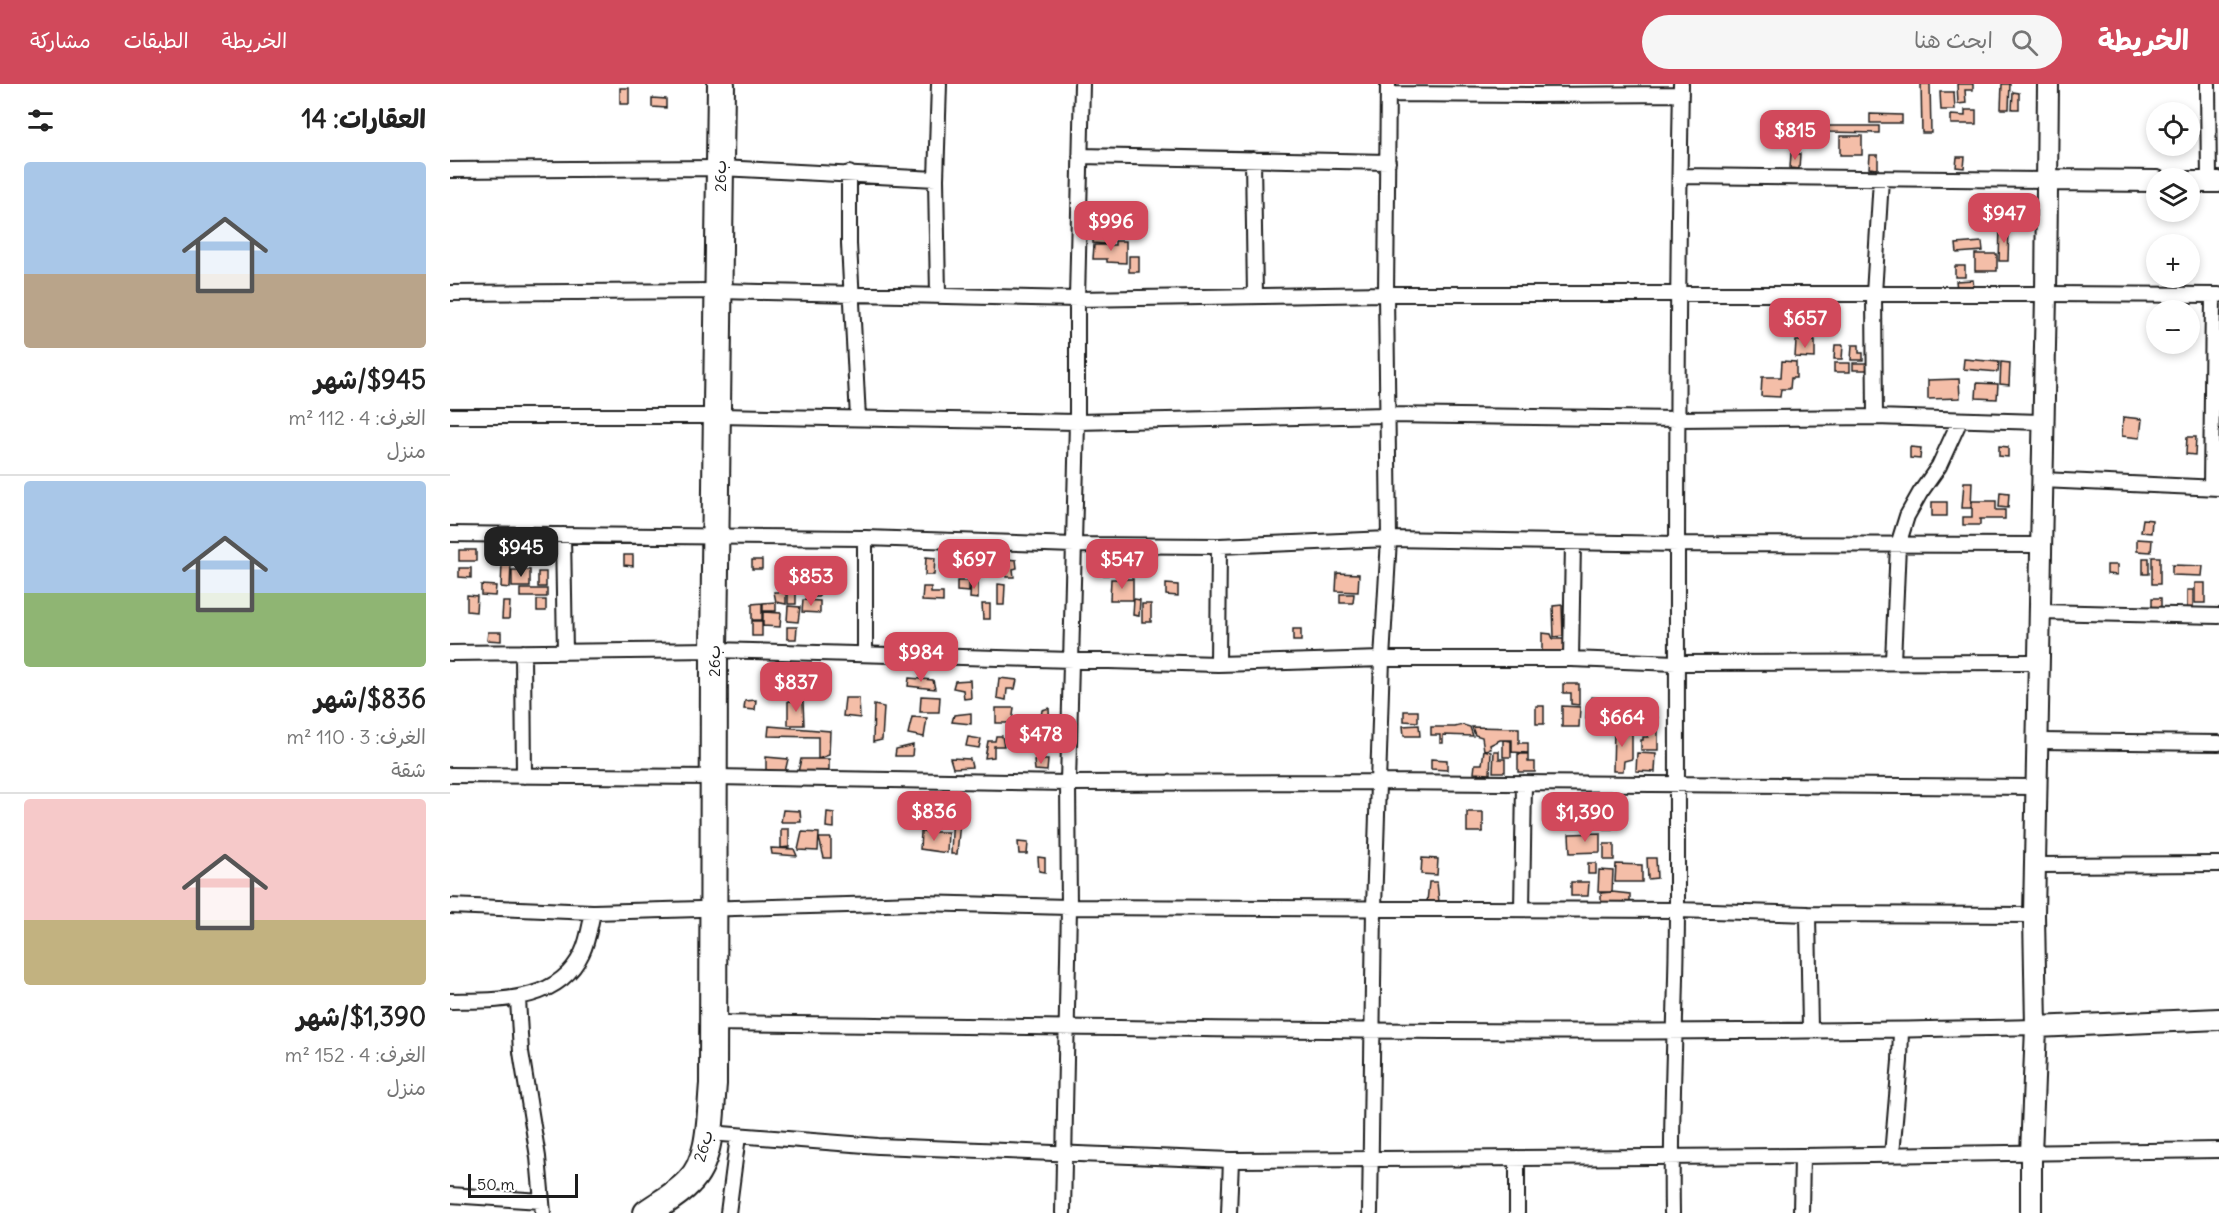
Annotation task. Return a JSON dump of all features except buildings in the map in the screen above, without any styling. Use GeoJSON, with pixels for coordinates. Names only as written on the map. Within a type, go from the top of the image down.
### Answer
{"type":"FeatureCollection","features":[{"type":"Feature","properties":{"kind":"highway","name":"26ب"},"geometry":{"type":"LineString","coordinates":[[647,1213],[691,1181],[704,1156],[709,1133],[714,1023],[714,650],[721,84]]}},
{"type":"Feature","properties":{"kind":"main road"},"geometry":{"type":"LineString","coordinates":[[2031,1213],[2036,1027],[2034,915],[2048,84]]}},
{"type":"Feature","properties":{"kind":"main road"},"geometry":{"type":"LineString","coordinates":[[2048,180],[2146,181]]}},
{"type":"Feature","properties":{"kind":"main road"},"geometry":{"type":"LineString","coordinates":[[2036,1027],[2219,1019]]}},
{"type":"Feature","properties":{"kind":"street"},"geometry":{"type":"LineString","coordinates":[[938,295],[936,179],[939,84]]}},
{"type":"Feature","properties":{"kind":"street"},"geometry":{"type":"LineString","coordinates":[[1063,1213],[1070,661],[1077,422],[1077,299],[1082,84]]}},
{"type":"Feature","properties":{"kind":"street"},"geometry":{"type":"LineString","coordinates":[[2206,182],[2214,109],[2208,84]]}},
{"type":"Feature","properties":{"kind":"street"},"geometry":{"type":"LineString","coordinates":[[1370,1213],[1374,908],[1382,659],[1389,539],[1386,294],[1388,89],[1532,95],[1681,89],[1676,663],[1677,910],[1676,1032],[1671,1156],[1672,1213]]}},
{"type":"Feature","properties":{"kind":"street"},"geometry":{"type":"LineString","coordinates":[[1080,156],[1388,162]]}},
{"type":"Feature","properties":{"kind":"street"},"geometry":{"type":"LineString","coordinates":[[1252,159],[1255,296]]}},
{"type":"Feature","properties":{"kind":"street"},"geometry":{"type":"LineString","coordinates":[[450,170],[720,168],[936,179]]}},
{"type":"Feature","properties":{"kind":"street"},"geometry":{"type":"LineString","coordinates":[[849,173],[858,418]]}},
{"type":"Feature","properties":{"kind":"street"},"geometry":{"type":"LineString","coordinates":[[1680,176],[2048,180]]}},
{"type":"Feature","properties":{"kind":"street"},"geometry":{"type":"LineString","coordinates":[[1875,417],[1874,294],[1881,179]]}},
{"type":"Feature","properties":{"kind":"street"},"geometry":{"type":"LineString","coordinates":[[450,292],[719,291],[1077,299],[1386,294],[2216,296],[2215,488],[2042,480]]}},
{"type":"Feature","properties":{"kind":"street"},"geometry":{"type":"LineString","coordinates":[[450,416],[717,416],[1077,422],[1387,415],[1678,419],[1875,417],[2043,422]]}},
{"type":"Feature","properties":{"kind":"street"},"geometry":{"type":"LineString","coordinates":[[1893,661],[1898,545],[1907,516],[1939,466],[1960,420]]}},
{"type":"Feature","properties":{"kind":"street"},"geometry":{"type":"LineString","coordinates":[[450,534],[865,538],[1074,545],[1219,546],[1389,539],[1678,544],[2040,545]]}},
{"type":"Feature","properties":{"kind":"street"},"geometry":{"type":"LineString","coordinates":[[563,536],[565,652]]}},
{"type":"Feature","properties":{"kind":"street"},"geometry":{"type":"LineString","coordinates":[[865,538],[865,654]]}},
{"type":"Feature","properties":{"kind":"street"},"geometry":{"type":"LineString","coordinates":[[1571,659],[1573,543]]}},
{"type":"Feature","properties":{"kind":"street"},"geometry":{"type":"LineString","coordinates":[[1218,664],[1219,546]]}},
{"type":"Feature","properties":{"kind":"street"},"geometry":{"type":"LineString","coordinates":[[2039,612],[2219,616]]}},
{"type":"Feature","properties":{"kind":"street"},"geometry":{"type":"LineString","coordinates":[[450,653],[714,650],[1218,664],[1382,659],[1571,659],[1676,663],[2038,662]]}},
{"type":"Feature","properties":{"kind":"street"},"geometry":{"type":"LineString","coordinates":[[523,652],[524,776]]}},
{"type":"Feature","properties":{"kind":"street"},"geometry":{"type":"LineString","coordinates":[[2037,741],[2219,743]]}},
{"type":"Feature","properties":{"kind":"street"},"geometry":{"type":"LineString","coordinates":[[450,776],[715,777],[1068,783],[1677,783],[2036,787]]}},
{"type":"Feature","properties":{"kind":"street"},"geometry":{"type":"LineString","coordinates":[[1522,909],[1524,783]]}},
{"type":"Feature","properties":{"kind":"street"},"geometry":{"type":"LineString","coordinates":[[2035,865],[2219,864]]}},
{"type":"Feature","properties":{"kind":"street"},"geometry":{"type":"LineString","coordinates":[[450,906],[593,912],[920,903],[1068,907],[1677,910],[1808,914],[2034,915]]}},
{"type":"Feature","properties":{"kind":"street"},"geometry":{"type":"LineString","coordinates":[[450,1000],[518,999],[540,992],[561,980],[575,966],[583,951],[593,912]]}},
{"type":"Feature","properties":{"kind":"street"},"geometry":{"type":"LineString","coordinates":[[1808,914],[1810,1029]]}},
{"type":"Feature","properties":{"kind":"street"},"geometry":{"type":"LineString","coordinates":[[450,1195],[542,1207],[538,1157],[522,1052],[518,999]]}},
{"type":"Feature","properties":{"kind":"street"},"geometry":{"type":"LineString","coordinates":[[714,1023],[1371,1031],[1676,1032],[2036,1027]]}},
{"type":"Feature","properties":{"kind":"street"},"geometry":{"type":"LineString","coordinates":[[1892,1155],[1901,1030]]}},
{"type":"Feature","properties":{"kind":"street"},"geometry":{"type":"LineString","coordinates":[[709,1133],[878,1146],[1231,1160],[2031,1154],[2219,1150]]}},
{"type":"Feature","properties":{"kind":"street"},"geometry":{"type":"LineString","coordinates":[[728,1213],[738,1136]]}},
{"type":"Feature","properties":{"kind":"street"},"geometry":{"type":"LineString","coordinates":[[1801,1213],[1802,1156]]}},
{"type":"Feature","properties":{"kind":"street"},"geometry":{"type":"LineString","coordinates":[[1517,1158],[1517,1213]]}},
{"type":"Feature","properties":{"kind":"street"},"geometry":{"type":"LineString","coordinates":[[1229,1213],[1231,1160]]}}]}
